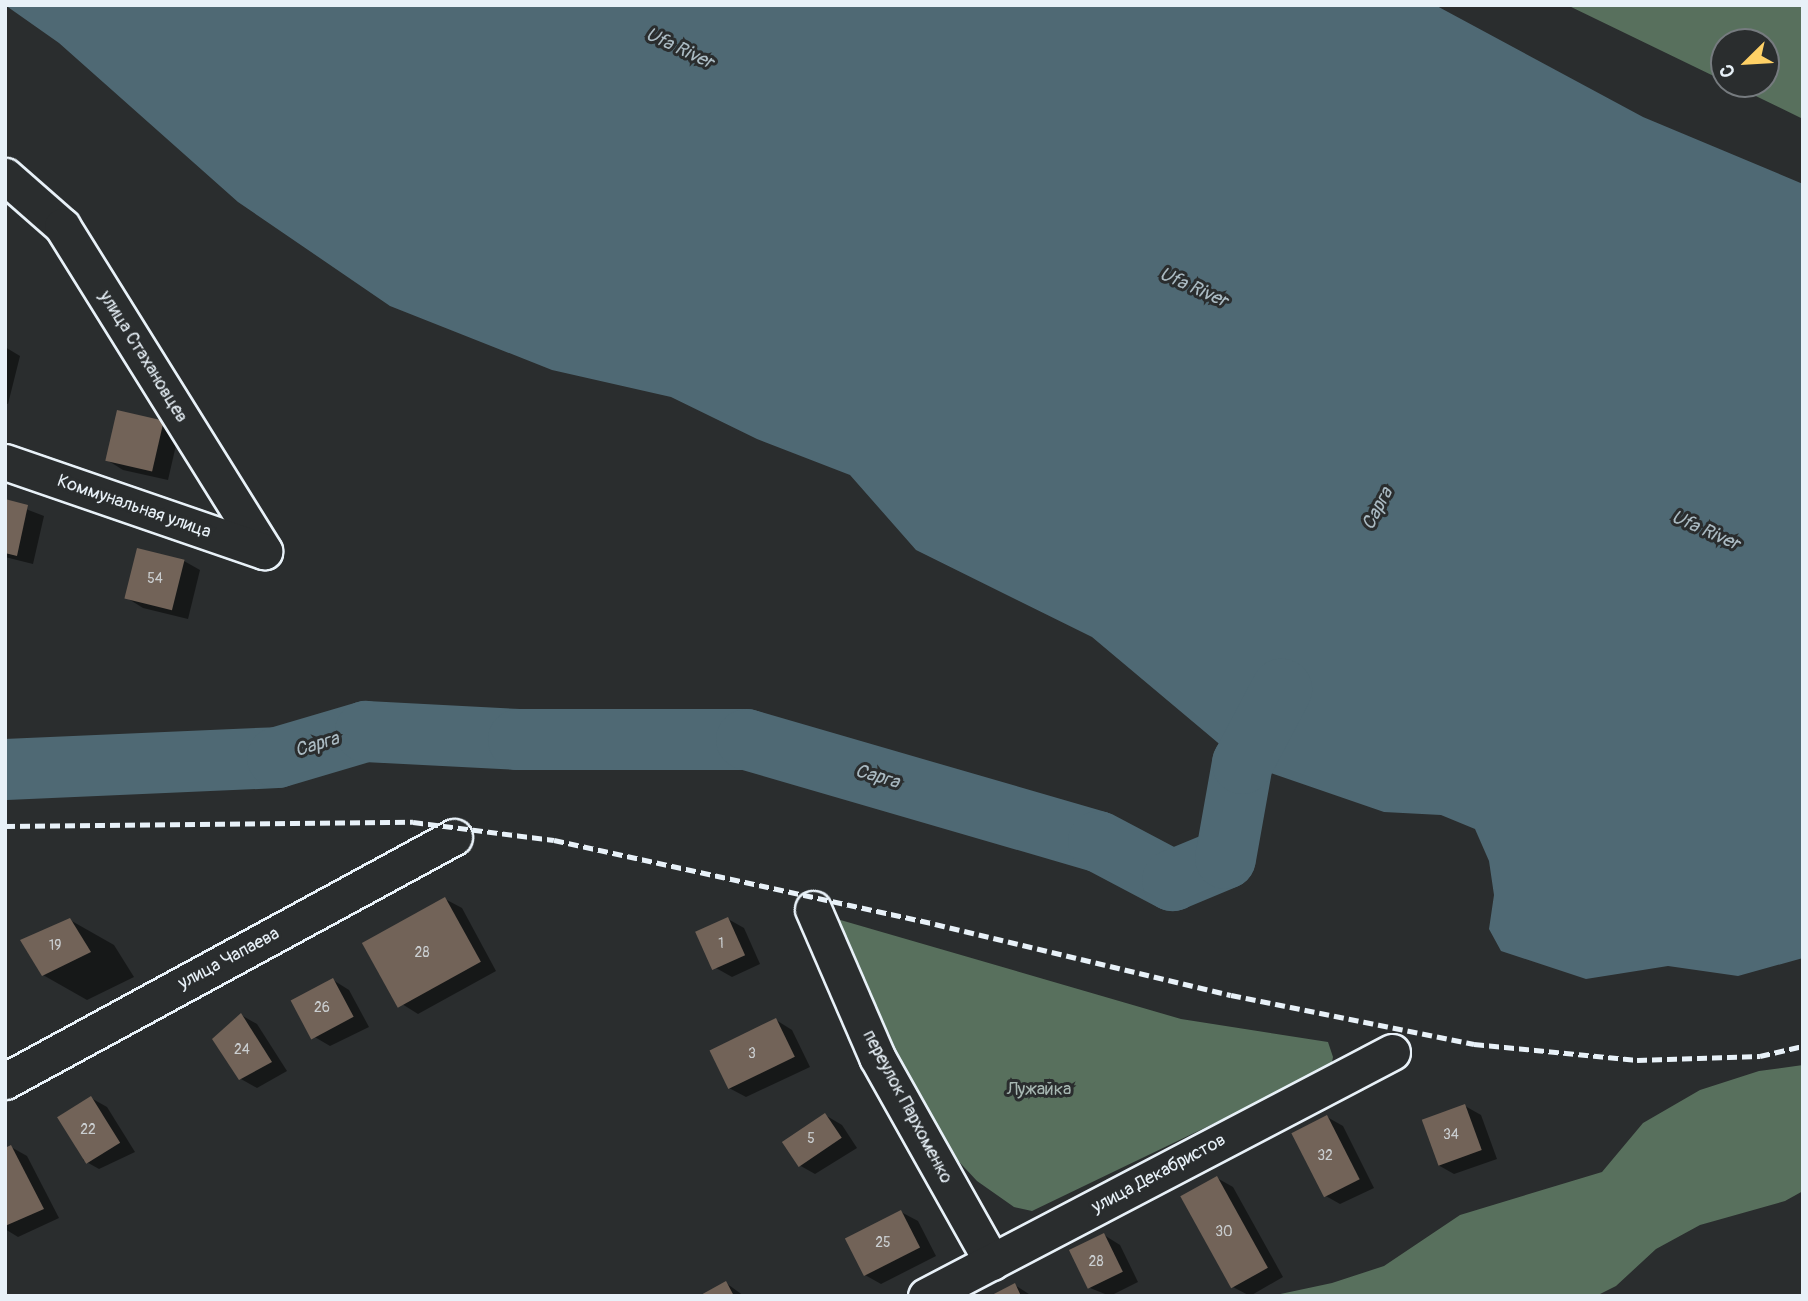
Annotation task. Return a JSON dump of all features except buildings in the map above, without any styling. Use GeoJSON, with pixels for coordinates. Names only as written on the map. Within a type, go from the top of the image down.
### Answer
{"type":"FeatureCollection","features":[{"type":"Feature","properties":{"kind":"street","name":"улица Стахановцев"},"geometry":{"type":"LineString","coordinates":[[5,176],[62,226],[264,551]]}},
{"type":"Feature","properties":{"kind":"street","name":"Коммунальная улица"},"geometry":{"type":"LineString","coordinates":[[5,462],[264,551]]}},
{"type":"Feature","properties":{"kind":"street","name":"улица Чапаева"},"geometry":{"type":"LineString","coordinates":[[5,1081],[454,837]]}},
{"type":"Feature","properties":{"kind":"street","name":"переулок Пархоменко"},"geometry":{"type":"LineString","coordinates":[[813,909],[877,1057],[992,1262]]}},
{"type":"Feature","properties":{"kind":"street","name":"улица Декабристов"},"geometry":{"type":"LineString","coordinates":[[926,1296],[1392,1052]]}},
{"type":"Feature","properties":{"kind":"green space"},"geometry":{"type":"Polygon","coordinates":[[[1567,5],[1803,5],[1803,119],[1760,98],[1780,98],[1780,28],[1710,28],[1710,74],[1567,5]]]}},
{"type":"Feature","properties":{"kind":"green space","name":"Лужайка"},"geometry":{"type":"Polygon","coordinates":[[[837,919],[1181,1019],[1328,1042],[1333,1057],[1331,1067],[1032,1211],[1014,1207],[977,1181],[949,1151],[830,927],[837,919]]]}},
{"type":"Feature","properties":{"kind":"green space"},"geometry":{"type":"Polygon","coordinates":[[[1803,1065],[1803,1191],[1785,1201],[1700,1225],[1656,1249],[1616,1286],[1596,1296],[1271,1296],[1332,1283],[1384,1266],[1460,1215],[1602,1172],[1643,1123],[1700,1090],[1759,1071],[1803,1065]]]}},
{"type":"Feature","properties":{"kind":"water","name":"Ufa River"},"geometry":{"type":"Polygon","coordinates":[[[5,5],[1435,5],[1643,117],[1803,184],[1803,958],[1738,976],[1668,966],[1586,979],[1501,951],[1489,929],[1494,895],[1489,861],[1475,829],[1441,815],[1384,812],[1242,763],[1092,637],[916,550],[850,475],[757,439],[671,397],[552,370],[390,306],[238,202],[59,43],[5,5]]]}},
{"type":"Feature","properties":{"kind":"waterway","name":"Сарга"},"geometry":{"type":"LineString","coordinates":[[5,769],[277,757],[365,731],[518,739],[746,739],[1098,841],[1172,880],[1225,858],[1242,763],[1281,689]]}},
{"type":"Feature","properties":{"kind":"railway"},"geometry":{"type":"LineString","coordinates":[[5,826],[413,822],[554,840],[935,924],[1231,995],[1474,1044],[1637,1060],[1760,1056],[1803,1046]]}}]}
